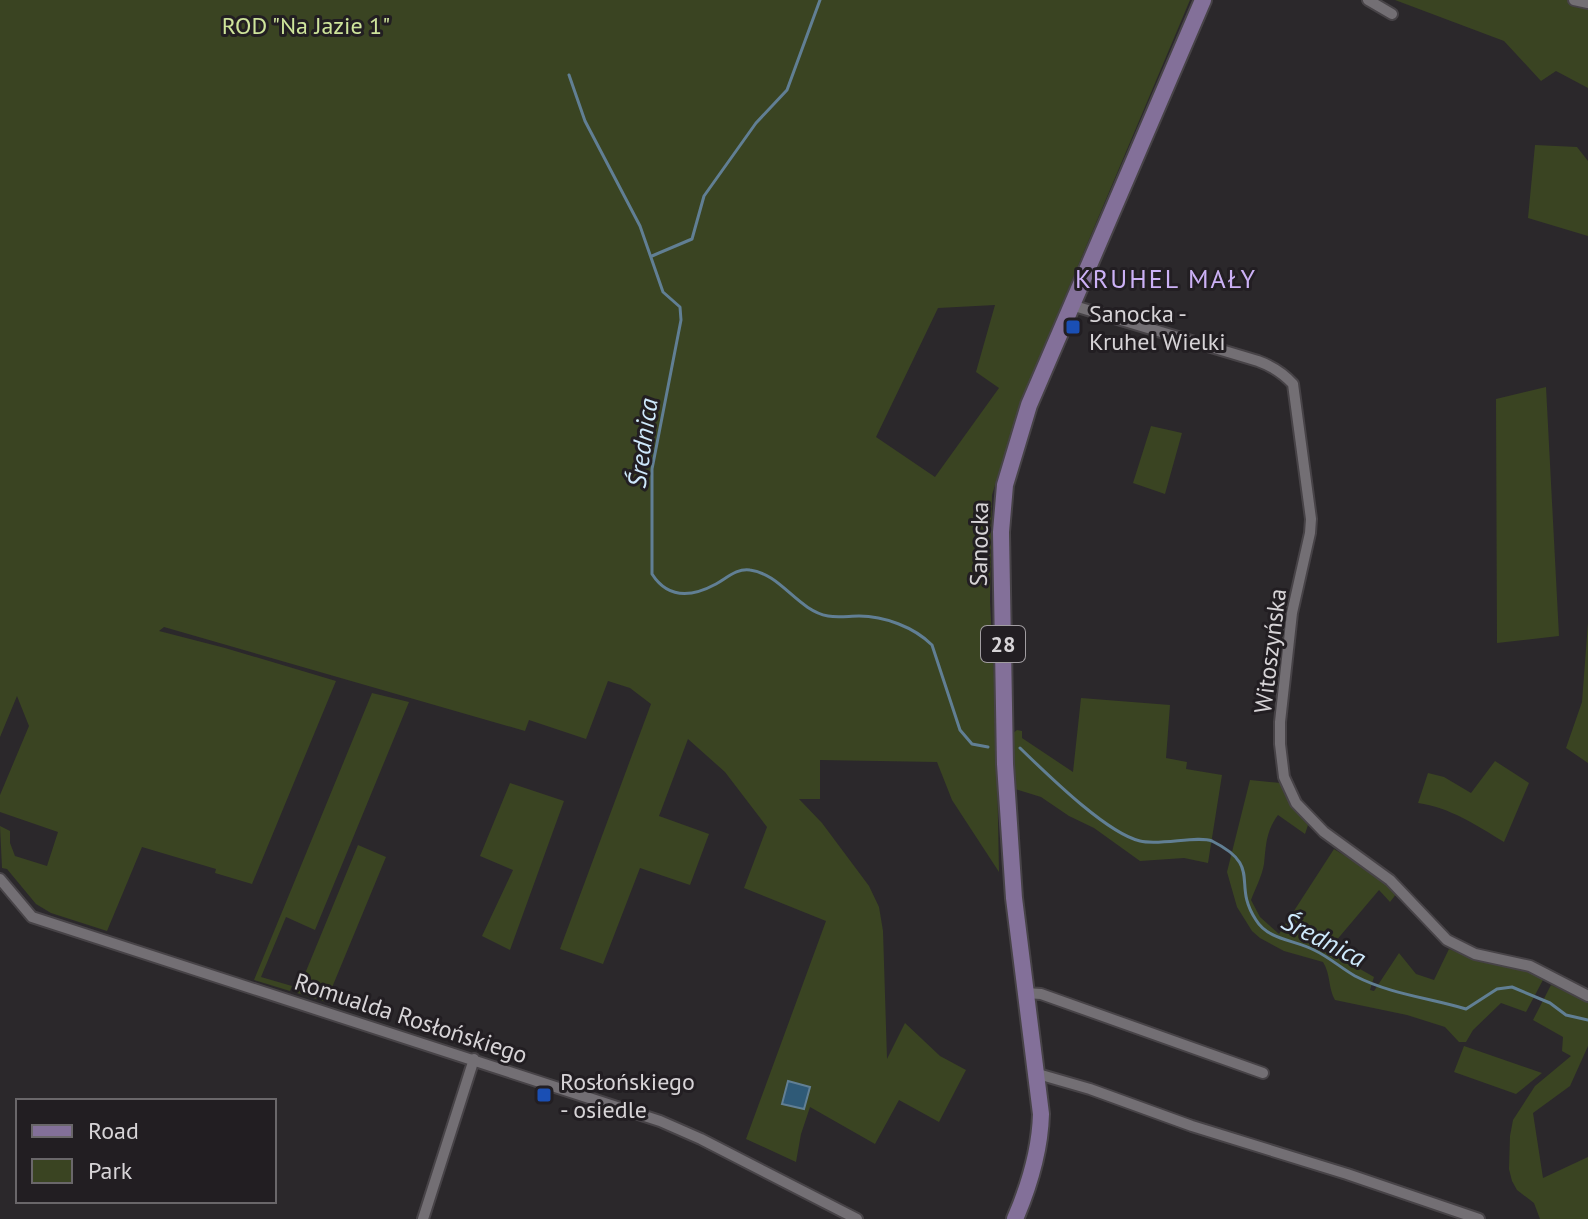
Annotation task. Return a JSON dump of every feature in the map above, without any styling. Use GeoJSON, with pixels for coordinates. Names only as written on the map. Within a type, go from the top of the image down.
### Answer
{"type":"FeatureCollection","features":[{"type":"Feature","properties":{"kind":"main road","name":"Sanocka"},"geometry":{"type":"LineString","coordinates":[[1015,1219],[1040,1143],[1041,1107],[1014,898],[1005,764],[1002,517],[1008,469],[1017,438],[1071,305],[1203,0]]}},
{"type":"Feature","properties":{"kind":"street"},"geometry":{"type":"LineString","coordinates":[[1368,0],[1392,14]]}},
{"type":"Feature","properties":{"kind":"street"},"geometry":{"type":"LineString","coordinates":[[1574,0],[1588,3]]}},
{"type":"Feature","properties":{"kind":"street","name":"Witoszyńska"},"geometry":{"type":"LineString","coordinates":[[1071,305],[1258,361],[1281,372],[1293,384],[1311,519],[1292,613],[1280,722],[1281,762],[1290,790],[1308,817],[1390,880],[1447,940],[1475,954],[1530,966],[1588,996]]}},
{"type":"Feature","properties":{"kind":"street","name":"Romualda Rosłońskiego"},"geometry":{"type":"LineString","coordinates":[[0,879],[32,917],[660,1121],[857,1219]]}},
{"type":"Feature","properties":{"kind":"street"},"geometry":{"type":"LineString","coordinates":[[1026,993],[1041,994],[1263,1073]]}},
{"type":"Feature","properties":{"kind":"street"},"geometry":{"type":"LineString","coordinates":[[423,1219],[474,1059]]}},
{"type":"Feature","properties":{"kind":"street"},"geometry":{"type":"LineString","coordinates":[[1038,1074],[1479,1219]]}},
{"type":"Feature","properties":{"kind":"green space","name":"ROD \"Na Jazie 1\""},"geometry":{"type":"Polygon","coordinates":[[[0,0],[1190,0],[1021,401],[992,495],[990,601],[999,872],[952,800],[937,762],[820,760],[820,799],[799,799],[822,823],[869,886],[879,907],[883,931],[887,1059],[905,1023],[940,1056],[966,1070],[939,1122],[899,1100],[875,1144],[810,1107],[796,1162],[746,1139],[826,921],[744,888],[767,827],[725,772],[688,739],[659,816],[709,834],[690,885],[640,868],[603,964],[560,949],[651,704],[630,688],[608,681],[586,739],[529,720],[525,731],[164,627],[159,631],[336,681],[252,884],[215,873],[216,869],[142,847],[107,931],[51,913],[36,904],[7,869],[2,868],[0,826],[10,831],[15,856],[47,866],[58,832],[0,812],[0,795],[29,726],[17,696],[0,737],[0,0]],[[995,305],[938,308],[876,437],[935,477],[999,388],[976,372],[995,305]]]}},
{"type":"Feature","properties":{"kind":"green space"},"geometry":{"type":"Polygon","coordinates":[[[1395,0],[1588,0],[1588,88],[1556,71],[1541,81],[1504,41],[1395,0]]]}},
{"type":"Feature","properties":{"kind":"green space"},"geometry":{"type":"Polygon","coordinates":[[[1535,145],[1577,147],[1588,161],[1588,236],[1528,218],[1535,145]]]}},
{"type":"Feature","properties":{"kind":"green space"},"geometry":{"type":"Polygon","coordinates":[[[1546,387],[1559,636],[1497,643],[1496,399],[1546,387]]]}},
{"type":"Feature","properties":{"kind":"green space"},"geometry":{"type":"Polygon","coordinates":[[[1151,426],[1182,433],[1165,494],[1133,483],[1151,426]]]}},
{"type":"Feature","properties":{"kind":"green space"},"geometry":{"type":"Polygon","coordinates":[[[1588,623],[1588,763],[1566,748],[1582,702],[1588,623]]]}},
{"type":"Feature","properties":{"kind":"green space"},"geometry":{"type":"Polygon","coordinates":[[[372,693],[409,702],[315,930],[286,917],[261,977],[292,986],[290,991],[254,980],[372,693]]]}},
{"type":"Feature","properties":{"kind":"green space"},"geometry":{"type":"Polygon","coordinates":[[[1081,698],[1170,705],[1166,758],[1187,762],[1186,769],[1222,775],[1208,863],[1184,858],[1140,861],[1094,828],[1041,797],[1015,789],[1012,734],[1017,730],[1022,731],[1022,738],[1073,772],[1081,698]]]}},
{"type":"Feature","properties":{"kind":"green space"},"geometry":{"type":"Polygon","coordinates":[[[1495,761],[1529,783],[1504,842],[1452,813],[1418,803],[1428,773],[1444,777],[1471,793],[1495,761]]]}},
{"type":"Feature","properties":{"kind":"green space"},"geometry":{"type":"Polygon","coordinates":[[[1250,780],[1281,783],[1294,809],[1308,825],[1305,834],[1278,815],[1267,838],[1263,869],[1251,900],[1260,917],[1279,934],[1334,849],[1385,880],[1397,893],[1390,902],[1379,890],[1335,942],[1353,965],[1374,977],[1370,990],[1374,991],[1399,953],[1416,974],[1434,980],[1449,949],[1544,978],[1526,1012],[1501,1003],[1473,1030],[1466,1042],[1459,1042],[1445,1027],[1407,1015],[1335,1000],[1323,962],[1284,951],[1260,938],[1237,907],[1227,872],[1250,780]]]}},
{"type":"Feature","properties":{"kind":"green space"},"geometry":{"type":"Polygon","coordinates":[[[510,783],[564,801],[510,950],[482,936],[513,870],[480,856],[510,783]]]}},
{"type":"Feature","properties":{"kind":"green space"},"geometry":{"type":"Polygon","coordinates":[[[358,845],[386,857],[326,1002],[297,993],[358,845]]]}},
{"type":"Feature","properties":{"kind":"green space"},"geometry":{"type":"Polygon","coordinates":[[[1551,985],[1588,1002],[1588,1046],[1570,1086],[1533,1113],[1543,1178],[1588,1157],[1588,1219],[1540,1219],[1534,1203],[1517,1190],[1509,1169],[1513,1120],[1535,1086],[1571,1056],[1562,1051],[1563,1037],[1533,1020],[1551,985]]]}},
{"type":"Feature","properties":{"kind":"green space"},"geometry":{"type":"Polygon","coordinates":[[[1464,1046],[1542,1073],[1516,1094],[1454,1072],[1464,1046]]]}},
{"type":"Feature","properties":{"kind":"water"},"geometry":{"type":"Polygon","coordinates":[[[788,1081],[810,1087],[804,1109],[782,1104],[788,1081]]]}},
{"type":"Feature","properties":{"kind":"waterway","name":"Średnica"},"geometry":{"type":"LineString","coordinates":[[652,256],[692,239],[704,196],[756,123],[787,90],[820,0]]}},
{"type":"Feature","properties":{"kind":"waterway","name":"Średnica"},"geometry":{"type":"LineString","coordinates":[[569,75],[585,121],[640,226],[663,292],[680,307],[681,320],[652,469],[652,574],[665,588],[689,593],[707,588],[736,572],[750,570],[771,578],[817,612],[832,617],[878,618],[908,628],[932,645],[960,730],[972,744],[988,747]]}},
{"type":"Feature","properties":{"kind":"waterway","name":"Średnica"},"geometry":{"type":"LineString","coordinates":[[1020,748],[1077,801],[1126,836],[1148,842],[1206,839],[1228,850],[1242,868],[1249,907],[1261,927],[1275,936],[1319,953],[1355,976],[1396,991],[1466,1009],[1497,989],[1512,987],[1550,1003],[1566,1015],[1588,1020]]}},
{"type":"Feature","properties":{"kind":"place","name":"Sanocka - Kruhel Wielki"},"geometry":{"type":"Point","coordinates":[1073,327]}},
{"type":"Feature","properties":{"kind":"place","name":"Rosłońskiego - osiedle"},"geometry":{"type":"Point","coordinates":[544,1095]}},
{"type":"Feature","properties":{"kind":"district","name":"KRUHEL MAŁY"},"geometry":{"type":"Point","coordinates":[1166,278]}}]}
